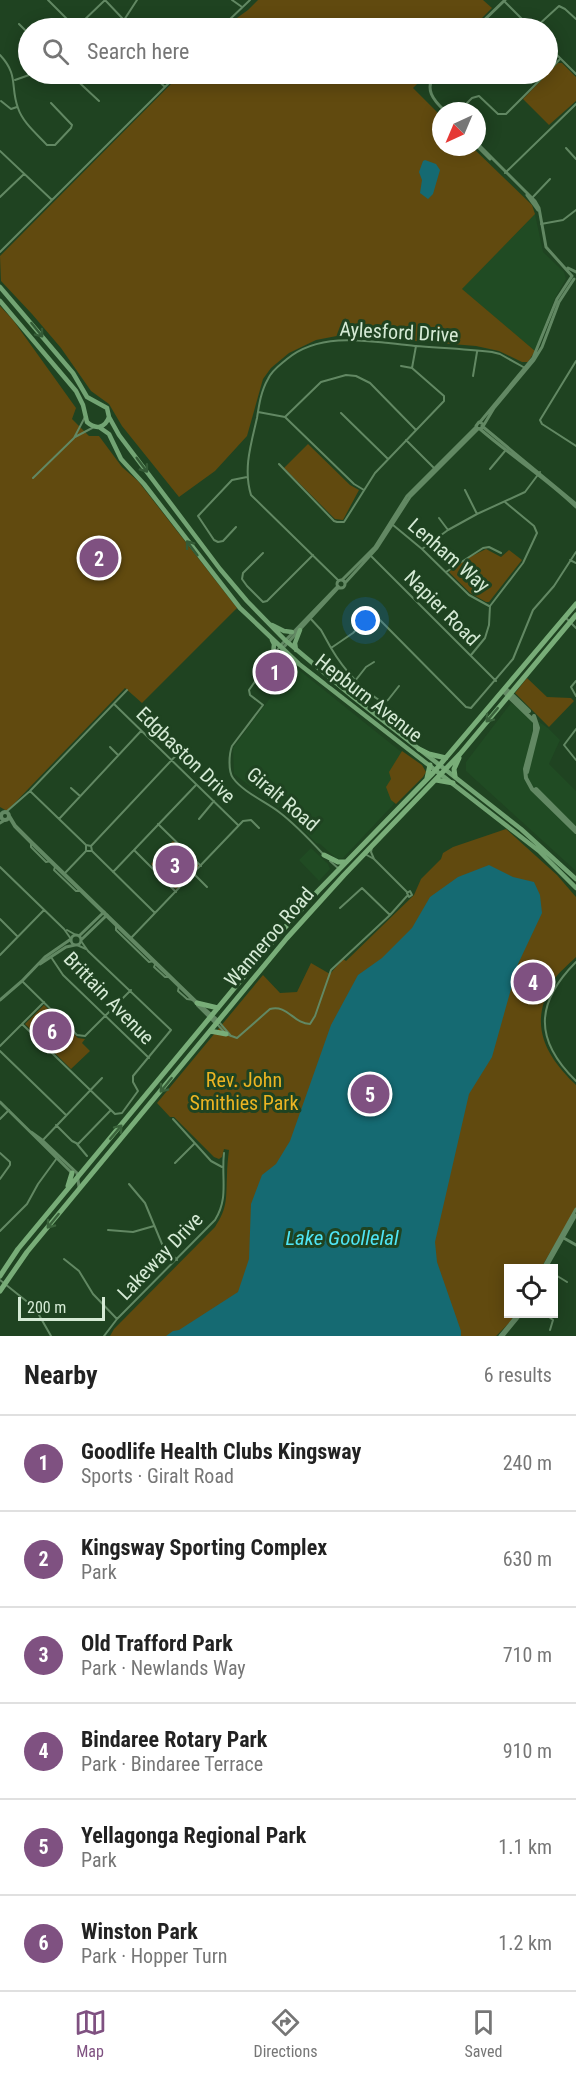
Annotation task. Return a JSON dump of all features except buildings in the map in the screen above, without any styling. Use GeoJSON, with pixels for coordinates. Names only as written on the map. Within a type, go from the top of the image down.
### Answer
{"type":"FeatureCollection","features":[{"type":"Feature","properties":{"kind":"highway","name":"Wanneroo Road"},"geometry":{"type":"LineString","coordinates":[[0,1292],[2,1282],[217,1022],[311,911],[436,780],[446,758],[576,604]]}},
{"type":"Feature","properties":{"kind":"highway","name":"Wanneroo Road"},"geometry":{"type":"LineString","coordinates":[[0,1276],[18,1249],[303,907],[427,780],[460,754],[576,615]]}},
{"type":"Feature","properties":{"kind":"highway"},"geometry":{"type":"LineString","coordinates":[[419,749],[446,758]]}},
{"type":"Feature","properties":{"kind":"highway"},"geometry":{"type":"LineString","coordinates":[[436,780],[454,779],[454,769],[460,754]]}},
{"type":"Feature","properties":{"kind":"highway"},"geometry":{"type":"LineString","coordinates":[[427,780],[430,765]]}},
{"type":"Feature","properties":{"kind":"highway"},"geometry":{"type":"LineString","coordinates":[[396,812],[409,803],[412,805]]}},
{"type":"Feature","properties":{"kind":"highway"},"geometry":{"type":"LineString","coordinates":[[311,911],[316,901],[336,878],[339,869],[345,869],[370,843],[374,843]]}},
{"type":"Feature","properties":{"kind":"highway"},"geometry":{"type":"LineString","coordinates":[[324,855],[338,862],[346,862]]}},
{"type":"Feature","properties":{"kind":"highway"},"geometry":{"type":"LineString","coordinates":[[239,983],[248,985]]}},
{"type":"Feature","properties":{"kind":"highway"},"geometry":{"type":"LineString","coordinates":[[195,1001],[218,1008]]}},
{"type":"Feature","properties":{"kind":"highway"},"geometry":{"type":"LineString","coordinates":[[210,1031],[228,1035]]}},
{"type":"Feature","properties":{"kind":"highway"},"geometry":{"type":"LineString","coordinates":[[67,1191],[72,1173]]}},
{"type":"Feature","properties":{"kind":"main road"},"geometry":{"type":"LineString","coordinates":[[0,287],[76,377],[87,397],[105,406],[109,417],[107,422],[97,427],[87,422],[85,417],[90,405],[96,403]]}},
{"type":"Feature","properties":{"kind":"main road"},"geometry":{"type":"LineString","coordinates":[[0,302],[76,391],[86,411]]}},
{"type":"Feature","properties":{"kind":"main road","name":"Hepburn Avenue"},"geometry":{"type":"LineString","coordinates":[[109,417],[119,435],[220,569],[286,641],[419,749],[441,770],[543,847],[576,879]]}},
{"type":"Feature","properties":{"kind":"main road","name":"Hepburn Avenue"},"geometry":{"type":"LineString","coordinates":[[97,427],[109,434],[121,459],[144,484],[228,594],[271,638],[299,664],[430,765],[441,770]]}},
{"type":"Feature","properties":{"kind":"main road"},"geometry":{"type":"LineString","coordinates":[[267,622],[284,631],[292,632]]}},
{"type":"Feature","properties":{"kind":"main road"},"geometry":{"type":"LineString","coordinates":[[297,650],[295,644],[300,630]]}},
{"type":"Feature","properties":{"kind":"main road"},"geometry":{"type":"LineString","coordinates":[[271,638],[274,644],[273,657],[282,656],[299,664]]}},
{"type":"Feature","properties":{"kind":"main road"},"geometry":{"type":"LineString","coordinates":[[504,689],[537,722],[538,730],[527,771],[529,780],[576,830]]}},
{"type":"Feature","properties":{"kind":"main road","name":"Hepburn Avenue"},"geometry":{"type":"LineString","coordinates":[[454,779],[539,851],[576,888]]}},
{"type":"Feature","properties":{"kind":"main road"},"geometry":{"type":"LineString","coordinates":[[3,815],[217,1022]]}},
{"type":"Feature","properties":{"kind":"street"},"geometry":{"type":"LineString","coordinates":[[48,0],[67,18]]}},
{"type":"Feature","properties":{"kind":"street"},"geometry":{"type":"LineString","coordinates":[[86,18],[104,0],[122,18]]}},
{"type":"Feature","properties":{"kind":"street"},"geometry":{"type":"LineString","coordinates":[[125,18],[137,0]]}},
{"type":"Feature","properties":{"kind":"street"},"geometry":{"type":"LineString","coordinates":[[232,0],[242,8]]}},
{"type":"Feature","properties":{"kind":"street"},"geometry":{"type":"LineString","coordinates":[[231,18],[250,0]]}},
{"type":"Feature","properties":{"kind":"street"},"geometry":{"type":"LineString","coordinates":[[488,18],[505,1],[521,18]]}},
{"type":"Feature","properties":{"kind":"street"},"geometry":{"type":"LineString","coordinates":[[546,18],[559,6],[576,20]]}},
{"type":"Feature","properties":{"kind":"street"},"geometry":{"type":"LineString","coordinates":[[0,56],[15,80],[17,107],[25,122],[47,145],[51,146],[55,145],[72,125],[51,103]]}},
{"type":"Feature","properties":{"kind":"street"},"geometry":{"type":"LineString","coordinates":[[558,56],[576,74]]}},
{"type":"Feature","properties":{"kind":"street"},"geometry":{"type":"LineString","coordinates":[[558,62],[561,59]]}},
{"type":"Feature","properties":{"kind":"street"},"geometry":{"type":"LineString","coordinates":[[81,84],[99,101]]}},
{"type":"Feature","properties":{"kind":"street"},"geometry":{"type":"LineString","coordinates":[[162,84],[165,87]]}},
{"type":"Feature","properties":{"kind":"street"},"geometry":{"type":"LineString","coordinates":[[0,252],[168,84]]}},
{"type":"Feature","properties":{"kind":"street"},"geometry":{"type":"LineString","coordinates":[[428,84],[428,92],[433,102]]}},
{"type":"Feature","properties":{"kind":"street"},"geometry":{"type":"LineString","coordinates":[[486,103],[498,114],[506,114],[536,84]]}},
{"type":"Feature","properties":{"kind":"street"},"geometry":{"type":"LineString","coordinates":[[468,102],[479,96],[485,102]]}},
{"type":"Feature","properties":{"kind":"street"},"geometry":{"type":"LineString","coordinates":[[1,101],[11,109],[17,107]]}},
{"type":"Feature","properties":{"kind":"street"},"geometry":{"type":"LineString","coordinates":[[505,172],[576,104]]}},
{"type":"Feature","properties":{"kind":"street"},"geometry":{"type":"LineString","coordinates":[[566,148],[576,159]]}},
{"type":"Feature","properties":{"kind":"street"},"geometry":{"type":"LineString","coordinates":[[0,151],[52,200]]}},
{"type":"Feature","properties":{"kind":"street"},"geometry":{"type":"LineString","coordinates":[[486,154],[531,198],[538,210],[547,249],[573,277]]}},
{"type":"Feature","properties":{"kind":"street"},"geometry":{"type":"LineString","coordinates":[[0,197],[24,174]]}},
{"type":"Feature","properties":{"kind":"street"},"geometry":{"type":"LineString","coordinates":[[531,198],[550,179]]}},
{"type":"Feature","properties":{"kind":"street"},"geometry":{"type":"LineString","coordinates":[[541,224],[563,220],[576,210]]}},
{"type":"Feature","properties":{"kind":"street"},"geometry":{"type":"LineString","coordinates":[[566,268],[576,272]]}},
{"type":"Feature","properties":{"kind":"street","name":"Giralt Road"},"geometry":{"type":"LineString","coordinates":[[339,869],[281,814],[267,806],[234,779],[231,773],[232,746],[263,705],[250,695],[249,690],[292,632],[370,555],[410,497],[435,469],[480,426],[526,369],[542,347],[559,302],[576,272]]}},
{"type":"Feature","properties":{"kind":"street","name":"Aylesford Drive"},"geometry":{"type":"LineString","coordinates":[[247,477],[248,460],[263,391],[274,369],[295,352],[310,345],[344,340],[477,351],[500,354],[526,369]]}},
{"type":"Feature","properties":{"kind":"street"},"geometry":{"type":"LineString","coordinates":[[412,368],[416,346]]}},
{"type":"Feature","properties":{"kind":"street"},"geometry":{"type":"LineString","coordinates":[[473,376],[477,351]]}},
{"type":"Feature","properties":{"kind":"street"},"geometry":{"type":"LineString","coordinates":[[576,361],[540,420],[542,424],[576,446]]}},
{"type":"Feature","properties":{"kind":"street"},"geometry":{"type":"LineString","coordinates":[[279,464],[334,521],[341,523],[346,520],[375,473],[445,398],[412,368],[401,366]]}},
{"type":"Feature","properties":{"kind":"street"},"geometry":{"type":"LineString","coordinates":[[285,417],[321,382],[346,375],[356,376],[370,383],[416,430]]}},
{"type":"Feature","properties":{"kind":"street"},"geometry":{"type":"LineString","coordinates":[[258,412],[285,417],[354,484],[364,490]]}},
{"type":"Feature","properties":{"kind":"street"},"geometry":{"type":"LineString","coordinates":[[341,413],[388,459]]}},
{"type":"Feature","properties":{"kind":"street"},"geometry":{"type":"LineString","coordinates":[[33,478],[74,438],[85,417]]}},
{"type":"Feature","properties":{"kind":"street"},"geometry":{"type":"LineString","coordinates":[[480,426],[506,450],[539,473],[576,505]]}},
{"type":"Feature","properties":{"kind":"street"},"geometry":{"type":"LineString","coordinates":[[74,438],[97,427]]}},
{"type":"Feature","properties":{"kind":"street"},"geometry":{"type":"LineString","coordinates":[[406,440],[435,469]]}},
{"type":"Feature","properties":{"kind":"street"},"geometry":{"type":"LineString","coordinates":[[490,469],[506,450]]}},
{"type":"Feature","properties":{"kind":"street"},"geometry":{"type":"LineString","coordinates":[[422,549],[448,530],[525,492],[539,473]]}},
{"type":"Feature","properties":{"kind":"street"},"geometry":{"type":"LineString","coordinates":[[236,527],[223,541],[218,542],[214,540],[198,516],[232,480],[247,477],[251,495],[341,583]]}},
{"type":"Feature","properties":{"kind":"street"},"geometry":{"type":"LineString","coordinates":[[465,490],[477,514]]}},
{"type":"Feature","properties":{"kind":"street"},"geometry":{"type":"LineString","coordinates":[[471,655],[485,638],[489,625],[490,606],[523,563],[537,533],[534,526],[505,502]]}},
{"type":"Feature","properties":{"kind":"street"},"geometry":{"type":"LineString","coordinates":[[439,518],[448,530]]}},
{"type":"Feature","properties":{"kind":"street","name":"Lenham Way"},"geometry":{"type":"LineString","coordinates":[[392,524],[469,594],[490,606]]}},
{"type":"Feature","properties":{"kind":"street"},"geometry":{"type":"LineString","coordinates":[[446,572],[483,548],[489,547],[501,553]]}},
{"type":"Feature","properties":{"kind":"street"},"geometry":{"type":"LineString","coordinates":[[331,648],[353,633],[367,619],[373,616],[378,618],[466,707],[474,707],[513,659],[533,610],[554,586],[576,552]]}},
{"type":"Feature","properties":{"kind":"street"},"geometry":{"type":"LineString","coordinates":[[263,553],[243,573],[242,579],[263,602],[267,602],[313,555]]}},
{"type":"Feature","properties":{"kind":"street","name":"Napier Road"},"geometry":{"type":"LineString","coordinates":[[370,555],[496,681]]}},
{"type":"Feature","properties":{"kind":"street"},"geometry":{"type":"LineString","coordinates":[[570,560],[576,563]]}},
{"type":"Feature","properties":{"kind":"street"},"geometry":{"type":"LineString","coordinates":[[309,617],[321,630],[355,681],[382,702],[388,700],[399,686]]}},
{"type":"Feature","properties":{"kind":"street","name":"Giralt Road"},"geometry":{"type":"LineString","coordinates":[[286,641],[300,630],[309,617]]}},
{"type":"Feature","properties":{"kind":"street"},"geometry":{"type":"LineString","coordinates":[[565,617],[576,628]]}},
{"type":"Feature","properties":{"kind":"street"},"geometry":{"type":"LineString","coordinates":[[355,681],[366,667],[374,662]]}},
{"type":"Feature","properties":{"kind":"street"},"geometry":{"type":"LineString","coordinates":[[576,681],[571,687],[576,696]]}},
{"type":"Feature","properties":{"kind":"street"},"geometry":{"type":"LineString","coordinates":[[0,823],[3,815],[30,791],[127,690]]}},
{"type":"Feature","properties":{"kind":"street","name":"Edgbaston Drive"},"geometry":{"type":"LineString","coordinates":[[114,704],[238,825]]}},
{"type":"Feature","properties":{"kind":"street"},"geometry":{"type":"LineString","coordinates":[[576,729],[564,745],[576,760]]}},
{"type":"Feature","properties":{"kind":"street"},"geometry":{"type":"LineString","coordinates":[[59,819],[141,731]]}},
{"type":"Feature","properties":{"kind":"street"},"geometry":{"type":"LineString","coordinates":[[110,747],[118,755]]}},
{"type":"Feature","properties":{"kind":"street"},"geometry":{"type":"LineString","coordinates":[[91,846],[183,748]]}},
{"type":"Feature","properties":{"kind":"street"},"geometry":{"type":"LineString","coordinates":[[113,872],[196,785]]}},
{"type":"Feature","properties":{"kind":"street"},"geometry":{"type":"LineString","coordinates":[[71,788],[80,796]]}},
{"type":"Feature","properties":{"kind":"street"},"geometry":{"type":"LineString","coordinates":[[30,791],[86,845],[91,846]]}},
{"type":"Feature","properties":{"kind":"street"},"geometry":{"type":"LineString","coordinates":[[199,819],[214,801]]}},
{"type":"Feature","properties":{"kind":"street"},"geometry":{"type":"LineString","coordinates":[[131,938],[238,825],[243,821],[251,820],[259,828]]}},
{"type":"Feature","properties":{"kind":"street"},"geometry":{"type":"LineString","coordinates":[[158,824],[201,866]]}},
{"type":"Feature","properties":{"kind":"street"},"geometry":{"type":"LineString","coordinates":[[217,1022],[228,1035],[240,1037],[275,1007],[304,1024],[310,1024],[332,970],[390,915],[407,894],[374,859],[371,852],[374,843]]}},
{"type":"Feature","properties":{"kind":"street"},"geometry":{"type":"LineString","coordinates":[[64,873],[86,851],[86,845]]}},
{"type":"Feature","properties":{"kind":"street"},"geometry":{"type":"LineString","coordinates":[[91,846],[92,851],[155,913]]}},
{"type":"Feature","properties":{"kind":"street"},"geometry":{"type":"LineString","coordinates":[[134,850],[176,892]]}},
{"type":"Feature","properties":{"kind":"street"},"geometry":{"type":"LineString","coordinates":[[86,851],[92,851]]}},
{"type":"Feature","properties":{"kind":"street"},"geometry":{"type":"LineString","coordinates":[[364,854],[374,859]]}},
{"type":"Feature","properties":{"kind":"street"},"geometry":{"type":"LineString","coordinates":[[55,865],[54,870],[76,891],[82,891]]}},
{"type":"Feature","properties":{"kind":"street"},"geometry":{"type":"LineString","coordinates":[[0,867],[64,929],[76,945],[88,951]]}},
{"type":"Feature","properties":{"kind":"street"},"geometry":{"type":"LineString","coordinates":[[0,877],[5,872]]}},
{"type":"Feature","properties":{"kind":"street"},"geometry":{"type":"LineString","coordinates":[[194,873],[207,887]]}},
{"type":"Feature","properties":{"kind":"street"},"geometry":{"type":"LineString","coordinates":[[340,908],[362,888],[390,915]]}},
{"type":"Feature","properties":{"kind":"street"},"geometry":{"type":"LineString","coordinates":[[1,954],[44,910]]}},
{"type":"Feature","properties":{"kind":"street"},"geometry":{"type":"LineString","coordinates":[[1,997],[22,981],[45,957],[105,913]]}},
{"type":"Feature","properties":{"kind":"street"},"geometry":{"type":"LineString","coordinates":[[36,967],[66,947],[76,945],[105,913]]}},
{"type":"Feature","properties":{"kind":"street"},"geometry":{"type":"LineString","coordinates":[[0,919],[18,937]]}},
{"type":"Feature","properties":{"kind":"street"},"geometry":{"type":"LineString","coordinates":[[116,924],[116,930],[149,962],[155,961]]}},
{"type":"Feature","properties":{"kind":"street"},"geometry":{"type":"LineString","coordinates":[[22,1024],[111,1110],[119,1115],[137,1095],[138,1091],[132,1079],[171,1030],[88,951],[77,935],[64,929]]}},
{"type":"Feature","properties":{"kind":"street","name":"Brittain Avenue"},"geometry":{"type":"LineString","coordinates":[[51,957],[63,975],[149,1058]]}},
{"type":"Feature","properties":{"kind":"street"},"geometry":{"type":"LineString","coordinates":[[576,962],[553,988],[545,1015],[545,1028],[550,1046],[561,1066],[576,1081]]}},
{"type":"Feature","properties":{"kind":"street"},"geometry":{"type":"LineString","coordinates":[[22,981],[81,1037],[86,1036],[131,990]]}},
{"type":"Feature","properties":{"kind":"street"},"geometry":{"type":"LineString","coordinates":[[0,1046],[44,1002]]}},
{"type":"Feature","properties":{"kind":"street"},"geometry":{"type":"LineString","coordinates":[[0,1051],[66,1114]]}},
{"type":"Feature","properties":{"kind":"street"},"geometry":{"type":"LineString","coordinates":[[41,1141],[102,1078]]}},
{"type":"Feature","properties":{"kind":"street"},"geometry":{"type":"LineString","coordinates":[[0,1102],[77,1173],[79,1189]]}},
{"type":"Feature","properties":{"kind":"street"},"geometry":{"type":"LineString","coordinates":[[0,1119],[9,1110]]}},
{"type":"Feature","properties":{"kind":"street"},"geometry":{"type":"LineString","coordinates":[[77,1144],[111,1110]]}},
{"type":"Feature","properties":{"kind":"street"},"geometry":{"type":"LineString","coordinates":[[173,1119],[211,1161],[222,1167]]}},
{"type":"Feature","properties":{"kind":"street"},"geometry":{"type":"LineString","coordinates":[[56,1125],[87,1156]]}},
{"type":"Feature","properties":{"kind":"street"},"geometry":{"type":"LineString","coordinates":[[175,1163],[194,1144]]}},
{"type":"Feature","properties":{"kind":"street"},"geometry":{"type":"LineString","coordinates":[[0,1153],[10,1165],[0,1179]]}},
{"type":"Feature","properties":{"kind":"street","name":"Lakeway Drive"},"geometry":{"type":"LineString","coordinates":[[104,1336],[117,1319],[215,1220],[225,1197],[222,1167],[224,1153]]}},
{"type":"Feature","properties":{"kind":"street"},"geometry":{"type":"LineString","coordinates":[[58,1157],[78,1177],[90,1175]]}},
{"type":"Feature","properties":{"kind":"street"},"geometry":{"type":"LineString","coordinates":[[0,1231],[27,1204],[38,1184],[58,1157]]}},
{"type":"Feature","properties":{"kind":"street"},"geometry":{"type":"LineString","coordinates":[[129,1184],[145,1203],[162,1244],[177,1260]]}},
{"type":"Feature","properties":{"kind":"street"},"geometry":{"type":"LineString","coordinates":[[548,1264],[576,1209]]}},
{"type":"Feature","properties":{"kind":"street"},"geometry":{"type":"LineString","coordinates":[[563,1236],[576,1215]]}},
{"type":"Feature","properties":{"kind":"street"},"geometry":{"type":"LineString","coordinates":[[108,1230],[133,1232],[154,1226]]}},
{"type":"Feature","properties":{"kind":"street"},"geometry":{"type":"LineString","coordinates":[[563,1236],[576,1244]]}},
{"type":"Feature","properties":{"kind":"street"},"geometry":{"type":"LineString","coordinates":[[64,1259],[79,1271],[93,1294],[117,1319]]}},
{"type":"Feature","properties":{"kind":"street"},"geometry":{"type":"LineString","coordinates":[[558,1276],[567,1282]]}},
{"type":"Feature","properties":{"kind":"street"},"geometry":{"type":"LineString","coordinates":[[2,1282],[35,1308],[50,1336]]}},
{"type":"Feature","properties":{"kind":"street"},"geometry":{"type":"LineString","coordinates":[[501,1336],[517,1318]]}},
{"type":"Feature","properties":{"kind":"street"},"geometry":{"type":"LineString","coordinates":[[550,1318],[553,1320],[550,1330]]}},
{"type":"Feature","properties":{"kind":"shaded area"},"geometry":{"type":"Polygon","coordinates":[[[535,214],[543,252],[564,272],[566,279],[555,298],[535,351],[461,289],[535,214]]]}},
{"type":"Feature","properties":{"kind":"shaded area"},"geometry":{"type":"Polygon","coordinates":[[[294,666],[425,771],[343,858],[337,859],[316,843],[291,817],[234,774],[233,748],[294,666]]]}},
{"type":"Feature","properties":{"kind":"shaded area"},"geometry":{"type":"Polygon","coordinates":[[[511,703],[548,728],[560,740],[549,764],[576,791],[576,871],[466,771],[466,762],[511,703]]]}},
{"type":"Feature","properties":{"kind":"shaded area"},"geometry":{"type":"Polygon","coordinates":[[[311,848],[328,864],[330,869],[319,881],[299,860],[311,848]]]}},
{"type":"Feature","properties":{"kind":"green space"},"geometry":{"type":"Polygon","coordinates":[[[258,0],[483,0],[492,8],[482,18],[237,18],[258,0]]]}},
{"type":"Feature","properties":{"kind":"green space"},"geometry":{"type":"Polygon","coordinates":[[[558,63],[562,63],[576,77],[576,101],[549,125],[523,99],[538,84],[558,84],[558,63]]]}},
{"type":"Feature","properties":{"kind":"green space"},"geometry":{"type":"Polygon","coordinates":[[[171,84],[417,84],[413,88],[432,107],[432,156],[481,156],[532,205],[535,214],[462,289],[535,351],[528,362],[522,362],[499,351],[476,346],[342,335],[316,340],[289,353],[271,368],[263,379],[247,436],[215,471],[179,497],[122,426],[109,404],[91,391],[61,348],[1,281],[0,256],[171,84]]]}},
{"type":"Feature","properties":{"kind":"green space"},"geometry":{"type":"Polygon","coordinates":[[[0,306],[13,320],[76,408],[72,419],[89,436],[99,436],[122,467],[138,481],[237,608],[142,703],[125,688],[7,811],[0,807],[0,306]]]}},
{"type":"Feature","properties":{"kind":"green space"},"geometry":{"type":"Polygon","coordinates":[[[308,444],[350,485],[359,490],[343,520],[335,519],[284,468],[308,444]]]}},
{"type":"Feature","properties":{"kind":"green space"},"geometry":{"type":"Polygon","coordinates":[[[486,549],[501,557],[509,550],[522,560],[489,602],[470,593],[449,572],[468,558],[486,549]]]}},
{"type":"Feature","properties":{"kind":"green space"},"geometry":{"type":"Polygon","coordinates":[[[527,678],[547,697],[571,698],[574,701],[549,727],[515,693],[527,678]]]}},
{"type":"Feature","properties":{"kind":"green space"},"geometry":{"type":"Polygon","coordinates":[[[402,751],[422,765],[426,772],[396,804],[391,800],[386,787],[391,779],[389,772],[402,751]]]}},
{"type":"Feature","properties":{"kind":"green space","name":"Rev. John Smithies Park"},"geometry":{"type":"Polygon","coordinates":[[[506,829],[557,875],[576,897],[576,957],[550,986],[541,1014],[541,1026],[547,1048],[560,1068],[576,1085],[576,1208],[543,1264],[504,1264],[504,1318],[512,1318],[510,1322],[496,1336],[110,1336],[114,1329],[215,1227],[226,1202],[229,1150],[224,1149],[219,1159],[214,1157],[157,1103],[263,975],[280,993],[297,992],[311,963],[330,974],[343,959],[346,961],[414,895],[421,879],[441,859],[443,853],[453,847],[506,829]]]}},
{"type":"Feature","properties":{"kind":"green space"},"geometry":{"type":"Polygon","coordinates":[[[173,841],[199,866],[176,889],[151,864],[173,841]]]}},
{"type":"Feature","properties":{"kind":"green space"},"geometry":{"type":"Polygon","coordinates":[[[44,1005],[78,1038],[85,1039],[82,1043],[90,1051],[71,1069],[25,1024],[44,1005]]]}},
{"type":"Feature","properties":{"kind":"water"},"geometry":{"type":"Polygon","coordinates":[[[425,160],[436,164],[440,170],[433,194],[428,199],[420,193],[422,180],[419,172],[425,160]]]}},
{"type":"Feature","properties":{"kind":"water","name":"Lake Goollelal"},"geometry":{"type":"Polygon","coordinates":[[[489,865],[513,877],[534,882],[540,895],[542,913],[518,964],[492,1057],[469,1094],[435,1242],[437,1262],[461,1336],[166,1336],[238,1292],[249,1259],[251,1204],[262,1175],[276,1164],[290,1141],[331,1025],[358,975],[382,958],[412,928],[430,897],[458,877],[489,865]]]}},
{"type":"Feature","properties":{"kind":"place","name":"Kingsway Sporting Complex"},"geometry":{"type":"Point","coordinates":[99,558]}},
{"type":"Feature","properties":{"kind":"place","name":"Goodlife Health Clubs Kingsway"},"geometry":{"type":"Point","coordinates":[275,672]}},
{"type":"Feature","properties":{"kind":"place","name":"Old Trafford Park"},"geometry":{"type":"Point","coordinates":[175,865]}},
{"type":"Feature","properties":{"kind":"place","name":"Bindaree Rotary Park"},"geometry":{"type":"Point","coordinates":[533,982]}},
{"type":"Feature","properties":{"kind":"place","name":"Winston Park"},"geometry":{"type":"Point","coordinates":[52,1031]}},
{"type":"Feature","properties":{"kind":"place","name":"Yellagonga Regional Park"},"geometry":{"type":"Point","coordinates":[370,1094]}}]}
